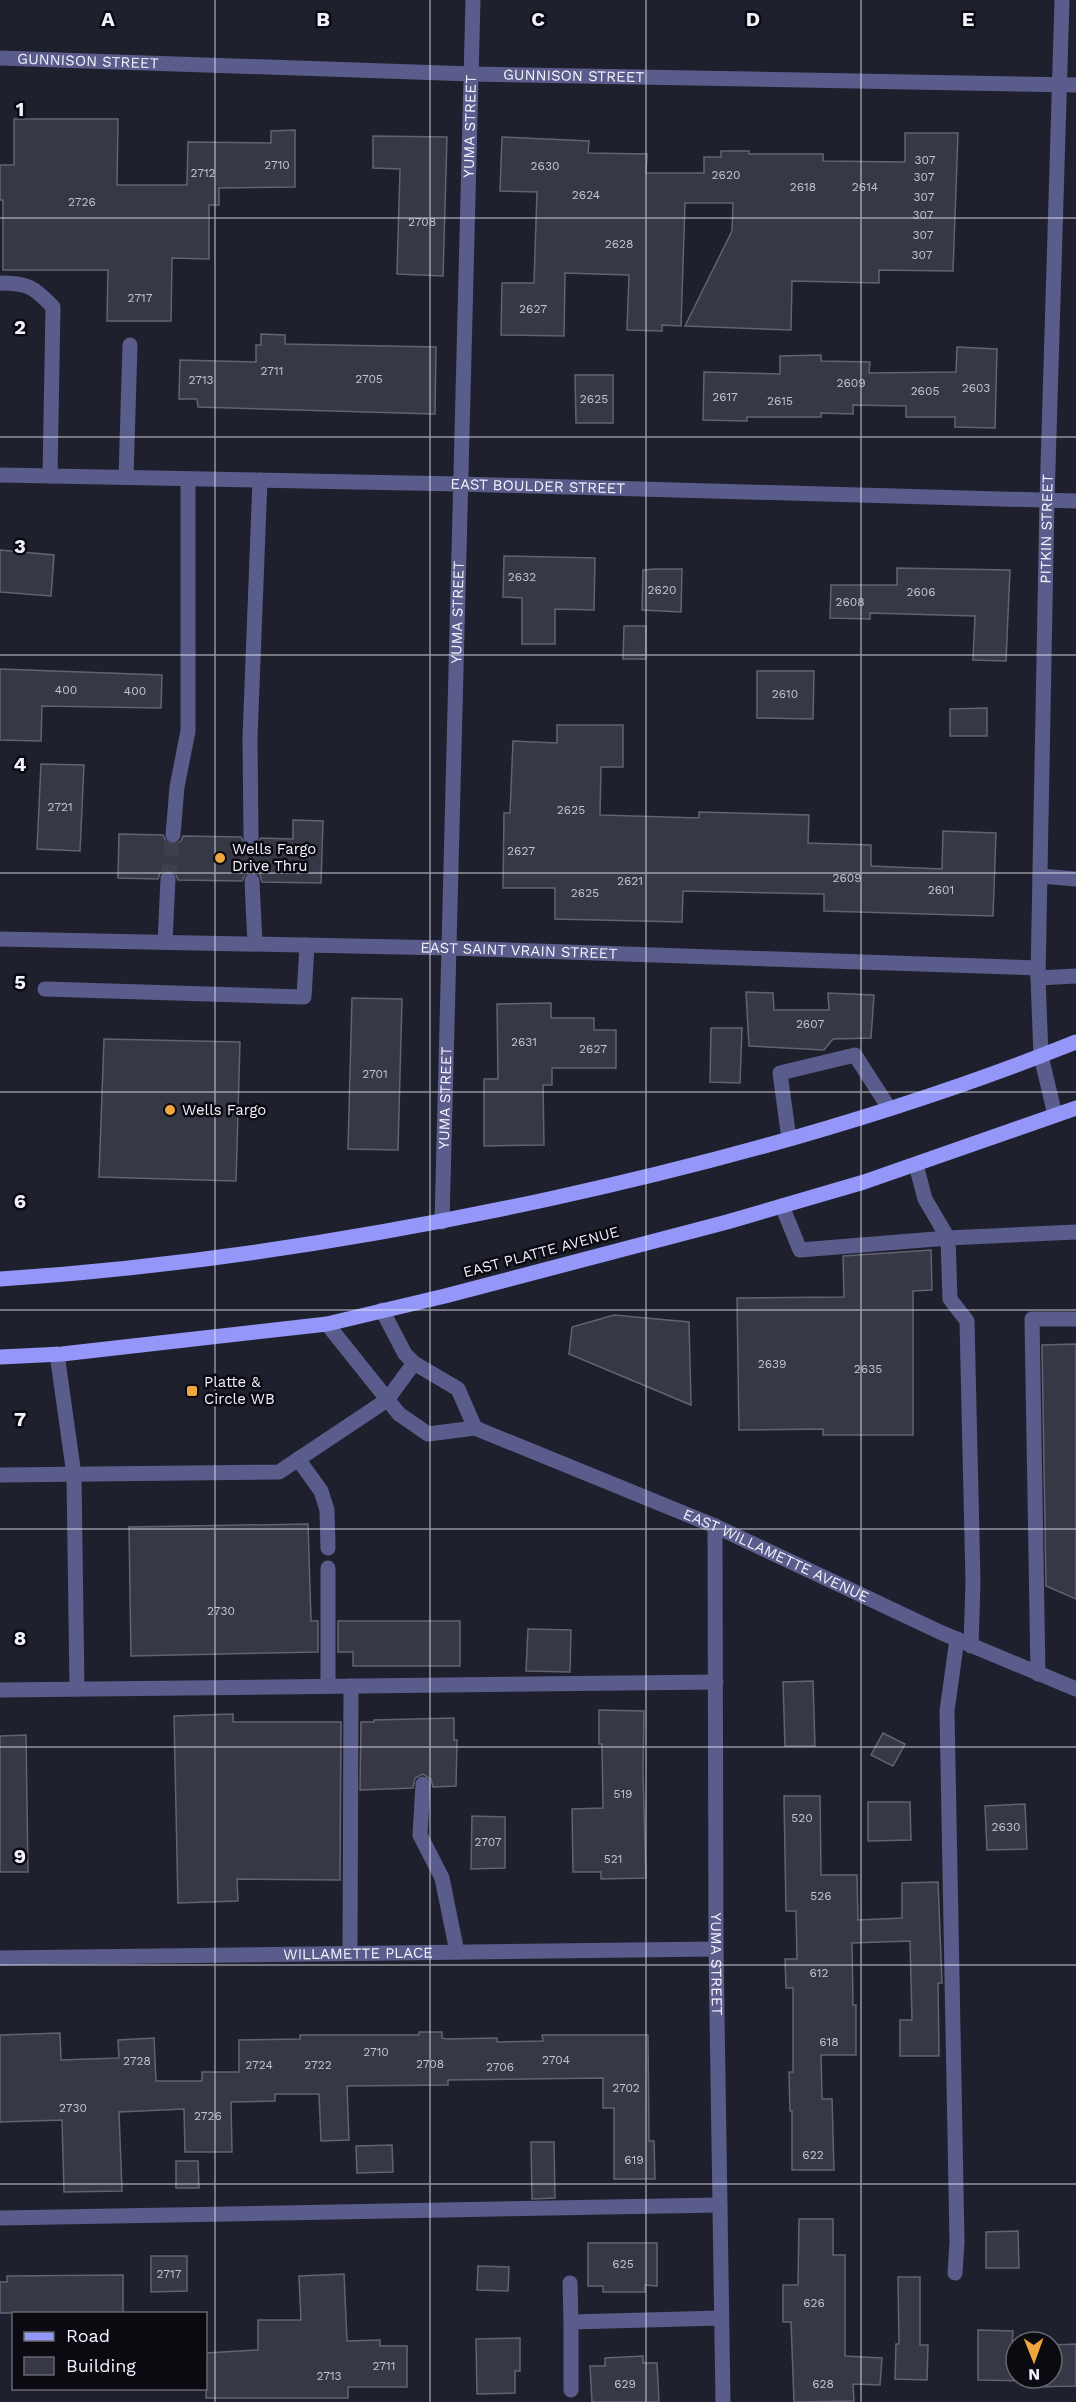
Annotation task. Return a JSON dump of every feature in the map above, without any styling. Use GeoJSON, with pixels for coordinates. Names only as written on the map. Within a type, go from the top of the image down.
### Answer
{"type":"FeatureCollection","features":[{"type":"Feature","properties":{"kind":"main road"},"geometry":{"type":"LineString","coordinates":[[0,1279],[279,1249],[442,1222],[635,1180],[789,1139],[889,1108],[1076,1042]]}},
{"type":"Feature","properties":{"kind":"main road","name":"EAST PLATTE AVENUE"},"geometry":{"type":"LineString","coordinates":[[0,1357],[57,1354],[327,1324],[445,1296],[782,1206],[916,1165],[1076,1108]]}},
{"type":"Feature","properties":{"kind":"street","name":"YUMA STREET"},"geometry":{"type":"LineString","coordinates":[[442,1222],[473,0]]}},
{"type":"Feature","properties":{"kind":"street","name":"PITKIN STREET"},"geometry":{"type":"LineString","coordinates":[[1055,1115],[1041,1056],[1038,973],[1047,500],[1062,0]]}},
{"type":"Feature","properties":{"kind":"street","name":"GUNNISON STREET"},"geometry":{"type":"LineString","coordinates":[[0,58],[472,74],[1076,85]]}},
{"type":"Feature","properties":{"kind":"street"},"geometry":{"type":"LineString","coordinates":[[0,284],[22,283],[39,293],[53,307],[50,476]]}},
{"type":"Feature","properties":{"kind":"street"},"geometry":{"type":"LineString","coordinates":[[126,477],[130,345]]}},
{"type":"Feature","properties":{"kind":"street","name":"EAST BOULDER STREET"},"geometry":{"type":"LineString","coordinates":[[0,475],[460,484],[1076,501]]}},
{"type":"Feature","properties":{"kind":"street"},"geometry":{"type":"LineString","coordinates":[[173,835],[177,787],[188,731],[188,479]]}},
{"type":"Feature","properties":{"kind":"street"},"geometry":{"type":"LineString","coordinates":[[251,837],[250,737],[261,480]]}},
{"type":"Feature","properties":{"kind":"street"},"geometry":{"type":"LineString","coordinates":[[1040,876],[1076,879]]}},
{"type":"Feature","properties":{"kind":"street"},"geometry":{"type":"LineString","coordinates":[[165,942],[168,879]]}},
{"type":"Feature","properties":{"kind":"street"},"geometry":{"type":"LineString","coordinates":[[252,881],[255,944]]}},
{"type":"Feature","properties":{"kind":"street","name":"EAST SAINT VRAIN STREET"},"geometry":{"type":"LineString","coordinates":[[0,939],[449,948],[1076,976]]}},
{"type":"Feature","properties":{"kind":"street"},"geometry":{"type":"LineString","coordinates":[[45,988],[303,997],[308,945]]}},
{"type":"Feature","properties":{"kind":"street"},"geometry":{"type":"LineString","coordinates":[[789,1139],[780,1073],[855,1055],[889,1108]]}},
{"type":"Feature","properties":{"kind":"street"},"geometry":{"type":"LineString","coordinates":[[916,1165],[925,1199],[948,1238],[950,1299],[967,1321],[973,1582],[971,1646]]}},
{"type":"Feature","properties":{"kind":"street"},"geometry":{"type":"LineString","coordinates":[[782,1206],[800,1250],[948,1238],[1076,1232]]}},
{"type":"Feature","properties":{"kind":"street"},"geometry":{"type":"LineString","coordinates":[[382,1310],[399,1345],[414,1363],[458,1389],[475,1428]]}},
{"type":"Feature","properties":{"kind":"street"},"geometry":{"type":"LineString","coordinates":[[1038,1674],[1032,1319],[1076,1319]]}},
{"type":"Feature","properties":{"kind":"street","name":"EAST WILLAMETTE AVENUE"},"geometry":{"type":"LineString","coordinates":[[327,1324],[399,1414],[428,1434],[475,1428],[716,1526],[957,1640],[1076,1689]]}},
{"type":"Feature","properties":{"kind":"street"},"geometry":{"type":"LineString","coordinates":[[57,1354],[74,1475],[77,1689]]}},
{"type":"Feature","properties":{"kind":"street"},"geometry":{"type":"LineString","coordinates":[[0,1475],[279,1472],[387,1400],[414,1363]]}},
{"type":"Feature","properties":{"kind":"street"},"geometry":{"type":"LineString","coordinates":[[298,1459],[321,1491],[327,1510],[328,1548]]}},
{"type":"Feature","properties":{"kind":"street","name":"YUMA STREET"},"geometry":{"type":"LineString","coordinates":[[716,1526],[717,1949],[723,2402]]}},
{"type":"Feature","properties":{"kind":"street"},"geometry":{"type":"LineString","coordinates":[[328,1568],[328,1686]]}},
{"type":"Feature","properties":{"kind":"street"},"geometry":{"type":"LineString","coordinates":[[955,2273],[947,1711],[957,1640]]}},
{"type":"Feature","properties":{"kind":"street"},"geometry":{"type":"LineString","coordinates":[[0,1690],[716,1682]]}},
{"type":"Feature","properties":{"kind":"street"},"geometry":{"type":"LineString","coordinates":[[350,1953],[351,1686]]}},
{"type":"Feature","properties":{"kind":"street"},"geometry":{"type":"LineString","coordinates":[[423,1784],[420,1835],[442,1878],[457,1952]]}},
{"type":"Feature","properties":{"kind":"street","name":"WILLAMETTE PLACE"},"geometry":{"type":"LineString","coordinates":[[0,1958],[717,1949]]}},
{"type":"Feature","properties":{"kind":"street"},"geometry":{"type":"LineString","coordinates":[[0,2218],[720,2205]]}},
{"type":"Feature","properties":{"kind":"street"},"geometry":{"type":"LineString","coordinates":[[570,2283],[571,2390]]}},
{"type":"Feature","properties":{"kind":"street"},"geometry":{"type":"LineString","coordinates":[[571,2322],[722,2318]]}},
{"type":"Feature","properties":{"kind":"building"},"geometry":{"type":"Polygon","coordinates":[[[14,119],[118,119],[117,185],[187,185],[188,142],[271,143],[271,131],[295,130],[295,187],[219,188],[219,205],[209,205],[209,259],[172,258],[171,321],[107,321],[108,270],[3,270],[3,200],[0,200],[0,165],[14,165],[14,119]]]}},
{"type":"Feature","properties":{"kind":"building"},"geometry":{"type":"Polygon","coordinates":[[[905,133],[958,133],[953,271],[879,270],[879,283],[792,281],[791,330],[685,326],[732,231],[733,203],[685,203],[681,326],[662,325],[662,331],[627,330],[629,275],[565,273],[564,336],[501,335],[502,283],[534,283],[537,192],[500,191],[502,137],[589,141],[588,153],[647,154],[646,173],[704,173],[704,157],[721,157],[721,151],[749,151],[749,154],[823,154],[823,161],[905,162],[905,133]]]}},
{"type":"Feature","properties":{"kind":"building"},"geometry":{"type":"Polygon","coordinates":[[[373,136],[447,137],[443,276],[397,274],[400,169],[373,168],[373,136]]]}},
{"type":"Feature","properties":{"kind":"building"},"geometry":{"type":"Polygon","coordinates":[[[261,334],[285,335],[285,344],[436,347],[435,414],[198,407],[197,399],[179,399],[180,360],[256,362],[256,345],[261,345],[261,334]]]}},
{"type":"Feature","properties":{"kind":"building"},"geometry":{"type":"Polygon","coordinates":[[[957,347],[997,349],[995,428],[955,427],[955,417],[906,417],[906,406],[853,405],[853,414],[821,413],[821,417],[747,417],[747,421],[703,420],[704,372],[780,374],[780,356],[821,355],[821,361],[870,362],[869,373],[956,372],[957,347]]]}},
{"type":"Feature","properties":{"kind":"building"},"geometry":{"type":"Polygon","coordinates":[[[575,375],[613,375],[613,423],[576,423],[575,375]]]}},
{"type":"Feature","properties":{"kind":"building"},"geometry":{"type":"Polygon","coordinates":[[[0,550],[54,555],[51,596],[0,592],[0,550]]]}},
{"type":"Feature","properties":{"kind":"building"},"geometry":{"type":"Polygon","coordinates":[[[504,556],[595,558],[594,610],[555,609],[555,644],[522,644],[522,598],[503,597],[504,556]]]}},
{"type":"Feature","properties":{"kind":"building"},"geometry":{"type":"Polygon","coordinates":[[[897,568],[1010,570],[1006,661],[973,660],[975,616],[870,613],[870,619],[830,618],[831,585],[897,585],[897,568]]]}},
{"type":"Feature","properties":{"kind":"building"},"geometry":{"type":"Polygon","coordinates":[[[682,569],[681,612],[642,610],[643,570],[682,569]]]}},
{"type":"Feature","properties":{"kind":"building"},"geometry":{"type":"Polygon","coordinates":[[[624,626],[646,626],[646,659],[623,659],[624,626]]]}},
{"type":"Feature","properties":{"kind":"building"},"geometry":{"type":"Polygon","coordinates":[[[0,669],[162,675],[161,708],[42,706],[41,741],[0,740],[0,669]]]}},
{"type":"Feature","properties":{"kind":"building"},"geometry":{"type":"Polygon","coordinates":[[[757,671],[814,671],[813,719],[757,718],[757,671]]]}},
{"type":"Feature","properties":{"kind":"building"},"geometry":{"type":"Polygon","coordinates":[[[987,708],[987,736],[950,736],[950,709],[987,708]]]}},
{"type":"Feature","properties":{"kind":"building"},"geometry":{"type":"Polygon","coordinates":[[[557,725],[623,725],[623,767],[601,767],[600,815],[699,818],[699,812],[809,815],[808,843],[871,845],[871,866],[942,869],[943,831],[996,833],[993,916],[824,911],[824,894],[683,891],[682,922],[555,919],[555,888],[503,888],[504,813],[510,813],[513,741],[557,743],[557,725]]]}},
{"type":"Feature","properties":{"kind":"building"},"geometry":{"type":"Polygon","coordinates":[[[41,764],[84,765],[80,851],[37,849],[41,764]]]}},
{"type":"Feature","properties":{"kind":"building","name":"Wells Fargo Drive Thru"},"geometry":{"type":"Polygon","coordinates":[[[293,820],[323,821],[321,883],[262,882],[260,875],[252,871],[246,873],[242,881],[178,880],[174,871],[168,869],[160,873],[158,879],[118,878],[119,834],[163,835],[167,843],[173,845],[181,841],[183,836],[241,837],[246,845],[252,847],[261,838],[293,839],[293,820]]]}},
{"type":"Feature","properties":{"kind":"building"},"geometry":{"type":"Polygon","coordinates":[[[746,992],[773,993],[774,1010],[829,1010],[828,993],[874,995],[871,1038],[833,1039],[824,1050],[749,1046],[746,992]]]}},
{"type":"Feature","properties":{"kind":"building"},"geometry":{"type":"Polygon","coordinates":[[[352,998],[402,999],[398,1150],[348,1149],[352,998]]]}},
{"type":"Feature","properties":{"kind":"building"},"geometry":{"type":"Polygon","coordinates":[[[551,1003],[551,1018],[594,1018],[594,1030],[616,1030],[616,1068],[552,1068],[552,1085],[543,1085],[544,1145],[484,1146],[484,1079],[498,1079],[497,1004],[551,1003]]]}},
{"type":"Feature","properties":{"kind":"building"},"geometry":{"type":"Polygon","coordinates":[[[711,1028],[742,1028],[740,1083],[710,1082],[711,1028]]]}},
{"type":"Feature","properties":{"kind":"building","name":"Wells Fargo"},"geometry":{"type":"Polygon","coordinates":[[[104,1039],[240,1042],[236,1181],[99,1177],[104,1039]]]}},
{"type":"Feature","properties":{"kind":"building"},"geometry":{"type":"Polygon","coordinates":[[[931,1250],[932,1290],[913,1291],[913,1435],[823,1435],[823,1429],[739,1430],[737,1298],[844,1297],[843,1256],[931,1250]]]}},
{"type":"Feature","properties":{"kind":"building"},"geometry":{"type":"Polygon","coordinates":[[[614,1315],[689,1322],[691,1405],[569,1354],[572,1327],[614,1315]]]}},
{"type":"Feature","properties":{"kind":"building"},"geometry":{"type":"Polygon","coordinates":[[[1076,1344],[1076,1599],[1046,1586],[1042,1345],[1076,1344]]]}},
{"type":"Feature","properties":{"kind":"building"},"geometry":{"type":"Polygon","coordinates":[[[308,1524],[311,1621],[318,1621],[318,1652],[131,1656],[129,1527],[308,1524]]]}},
{"type":"Feature","properties":{"kind":"building"},"geometry":{"type":"Polygon","coordinates":[[[338,1621],[460,1621],[460,1666],[353,1666],[353,1652],[338,1652],[338,1621]]]}},
{"type":"Feature","properties":{"kind":"building"},"geometry":{"type":"Polygon","coordinates":[[[528,1629],[571,1630],[570,1672],[526,1671],[528,1629]]]}},
{"type":"Feature","properties":{"kind":"building"},"geometry":{"type":"Polygon","coordinates":[[[813,1681],[815,1746],[785,1746],[783,1682],[813,1681]]]}},
{"type":"Feature","properties":{"kind":"building"},"geometry":{"type":"Polygon","coordinates":[[[599,1710],[644,1711],[646,1878],[601,1879],[601,1872],[573,1872],[572,1809],[603,1808],[599,1710]]]}},
{"type":"Feature","properties":{"kind":"building"},"geometry":{"type":"Polygon","coordinates":[[[233,1714],[233,1722],[341,1722],[340,1880],[237,1879],[238,1901],[178,1903],[174,1716],[233,1714]]]}},
{"type":"Feature","properties":{"kind":"building"},"geometry":{"type":"Polygon","coordinates":[[[454,1718],[454,1740],[457,1740],[456,1786],[433,1787],[431,1779],[423,1774],[415,1778],[413,1788],[360,1790],[361,1722],[454,1718]]]}},
{"type":"Feature","properties":{"kind":"building"},"geometry":{"type":"Polygon","coordinates":[[[883,1733],[905,1744],[893,1766],[871,1755],[883,1733]]]}},
{"type":"Feature","properties":{"kind":"building"},"geometry":{"type":"Polygon","coordinates":[[[26,1735],[28,1872],[0,1872],[0,1736],[26,1735]]]}},
{"type":"Feature","properties":{"kind":"building"},"geometry":{"type":"Polygon","coordinates":[[[784,1796],[820,1796],[821,1875],[857,1875],[858,1920],[902,1918],[902,1883],[938,1882],[942,1983],[938,1983],[939,2056],[900,2056],[900,2020],[912,2020],[910,1941],[852,1943],[856,2055],[821,2055],[822,2099],[832,2099],[834,2170],[792,2170],[792,2111],[790,2111],[789,2072],[793,2072],[793,1988],[786,1988],[785,1959],[797,1959],[796,1911],[786,1911],[784,1796]]]}},
{"type":"Feature","properties":{"kind":"building"},"geometry":{"type":"Polygon","coordinates":[[[868,1802],[910,1802],[911,1840],[868,1841],[868,1802]]]}},
{"type":"Feature","properties":{"kind":"building"},"geometry":{"type":"Polygon","coordinates":[[[1025,1804],[1027,1849],[987,1850],[985,1806],[1025,1804]]]}},
{"type":"Feature","properties":{"kind":"building"},"geometry":{"type":"Polygon","coordinates":[[[472,1816],[505,1817],[505,1868],[471,1869],[472,1816]]]}},
{"type":"Feature","properties":{"kind":"building"},"geometry":{"type":"Polygon","coordinates":[[[419,2032],[442,2032],[442,2038],[447,2039],[497,2038],[497,2042],[543,2041],[542,2035],[648,2035],[649,2141],[654,2141],[655,2179],[614,2179],[614,2108],[603,2108],[603,2078],[448,2080],[448,2085],[347,2086],[349,2140],[321,2141],[319,2094],[275,2094],[275,2101],[231,2102],[232,2152],[185,2152],[184,2109],[119,2112],[122,2191],[64,2192],[62,2120],[0,2122],[0,2035],[60,2033],[61,2060],[119,2058],[118,2040],[154,2038],[156,2081],[202,2081],[202,2072],[239,2072],[239,2040],[300,2039],[300,2035],[419,2035],[419,2032]]]}},
{"type":"Feature","properties":{"kind":"building"},"geometry":{"type":"Polygon","coordinates":[[[531,2142],[554,2142],[555,2198],[532,2199],[531,2142]]]}},
{"type":"Feature","properties":{"kind":"building"},"geometry":{"type":"Polygon","coordinates":[[[392,2145],[393,2172],[357,2173],[356,2146],[392,2145]]]}},
{"type":"Feature","properties":{"kind":"building"},"geometry":{"type":"Polygon","coordinates":[[[176,2161],[198,2161],[199,2188],[176,2188],[176,2161]]]}},
{"type":"Feature","properties":{"kind":"building"},"geometry":{"type":"Polygon","coordinates":[[[799,2219],[833,2219],[833,2255],[845,2255],[845,2356],[882,2358],[880,2385],[853,2384],[854,2401],[794,2402],[791,2322],[783,2322],[783,2285],[798,2285],[799,2219]]]}},
{"type":"Feature","properties":{"kind":"building"},"geometry":{"type":"Polygon","coordinates":[[[1018,2231],[1019,2268],[986,2268],[986,2232],[1018,2231]]]}},
{"type":"Feature","properties":{"kind":"building"},"geometry":{"type":"Polygon","coordinates":[[[588,2243],[657,2243],[657,2286],[645,2285],[645,2292],[603,2292],[603,2286],[588,2286],[588,2243]]]}},
{"type":"Feature","properties":{"kind":"building"},"geometry":{"type":"Polygon","coordinates":[[[151,2256],[187,2256],[187,2291],[151,2292],[151,2256]]]}},
{"type":"Feature","properties":{"kind":"building"},"geometry":{"type":"Polygon","coordinates":[[[478,2266],[509,2267],[508,2291],[477,2290],[478,2266]]]}},
{"type":"Feature","properties":{"kind":"building"},"geometry":{"type":"Polygon","coordinates":[[[344,2274],[347,2341],[380,2340],[380,2346],[407,2346],[407,2387],[348,2387],[348,2398],[206,2398],[207,2353],[258,2350],[258,2320],[301,2320],[299,2276],[344,2274]]]}},
{"type":"Feature","properties":{"kind":"building"},"geometry":{"type":"Polygon","coordinates":[[[123,2275],[123,2312],[0,2313],[0,2282],[7,2282],[7,2276],[123,2275]]]}},
{"type":"Feature","properties":{"kind":"building"},"geometry":{"type":"Polygon","coordinates":[[[898,2277],[920,2277],[920,2345],[928,2345],[927,2380],[895,2379],[896,2344],[899,2344],[898,2277]]]}},
{"type":"Feature","properties":{"kind":"building"},"geometry":{"type":"Polygon","coordinates":[[[978,2330],[1004,2331],[1004,2380],[978,2380],[978,2330]]]}},
{"type":"Feature","properties":{"kind":"building"},"geometry":{"type":"Polygon","coordinates":[[[520,2338],[520,2371],[515,2371],[515,2393],[477,2394],[476,2339],[520,2338]]]}},
{"type":"Feature","properties":{"kind":"building"},"geometry":{"type":"Polygon","coordinates":[[[1064,2344],[1076,2344],[1076,2386],[1064,2386],[1064,2344]]]}},
{"type":"Feature","properties":{"kind":"building"},"geometry":{"type":"Polygon","coordinates":[[[643,2356],[643,2363],[657,2363],[659,2402],[592,2402],[590,2366],[605,2366],[605,2358],[643,2356]]]}},
{"type":"Feature","properties":{"kind":"tunnel"},"geometry":{"type":"LineString","coordinates":[[168,879],[173,835]]}},
{"type":"Feature","properties":{"kind":"tunnel"},"geometry":{"type":"LineString","coordinates":[[251,837],[252,881]]}},
{"type":"Feature","properties":{"kind":"place","name":"Wells Fargo Drive Thru"},"geometry":{"type":"Point","coordinates":[220,858]}},
{"type":"Feature","properties":{"kind":"place","name":"Wells Fargo"},"geometry":{"type":"Point","coordinates":[170,1110]}},
{"type":"Feature","properties":{"kind":"place","name":"Platte & Circle WB"},"geometry":{"type":"Point","coordinates":[192,1391]}}]}
